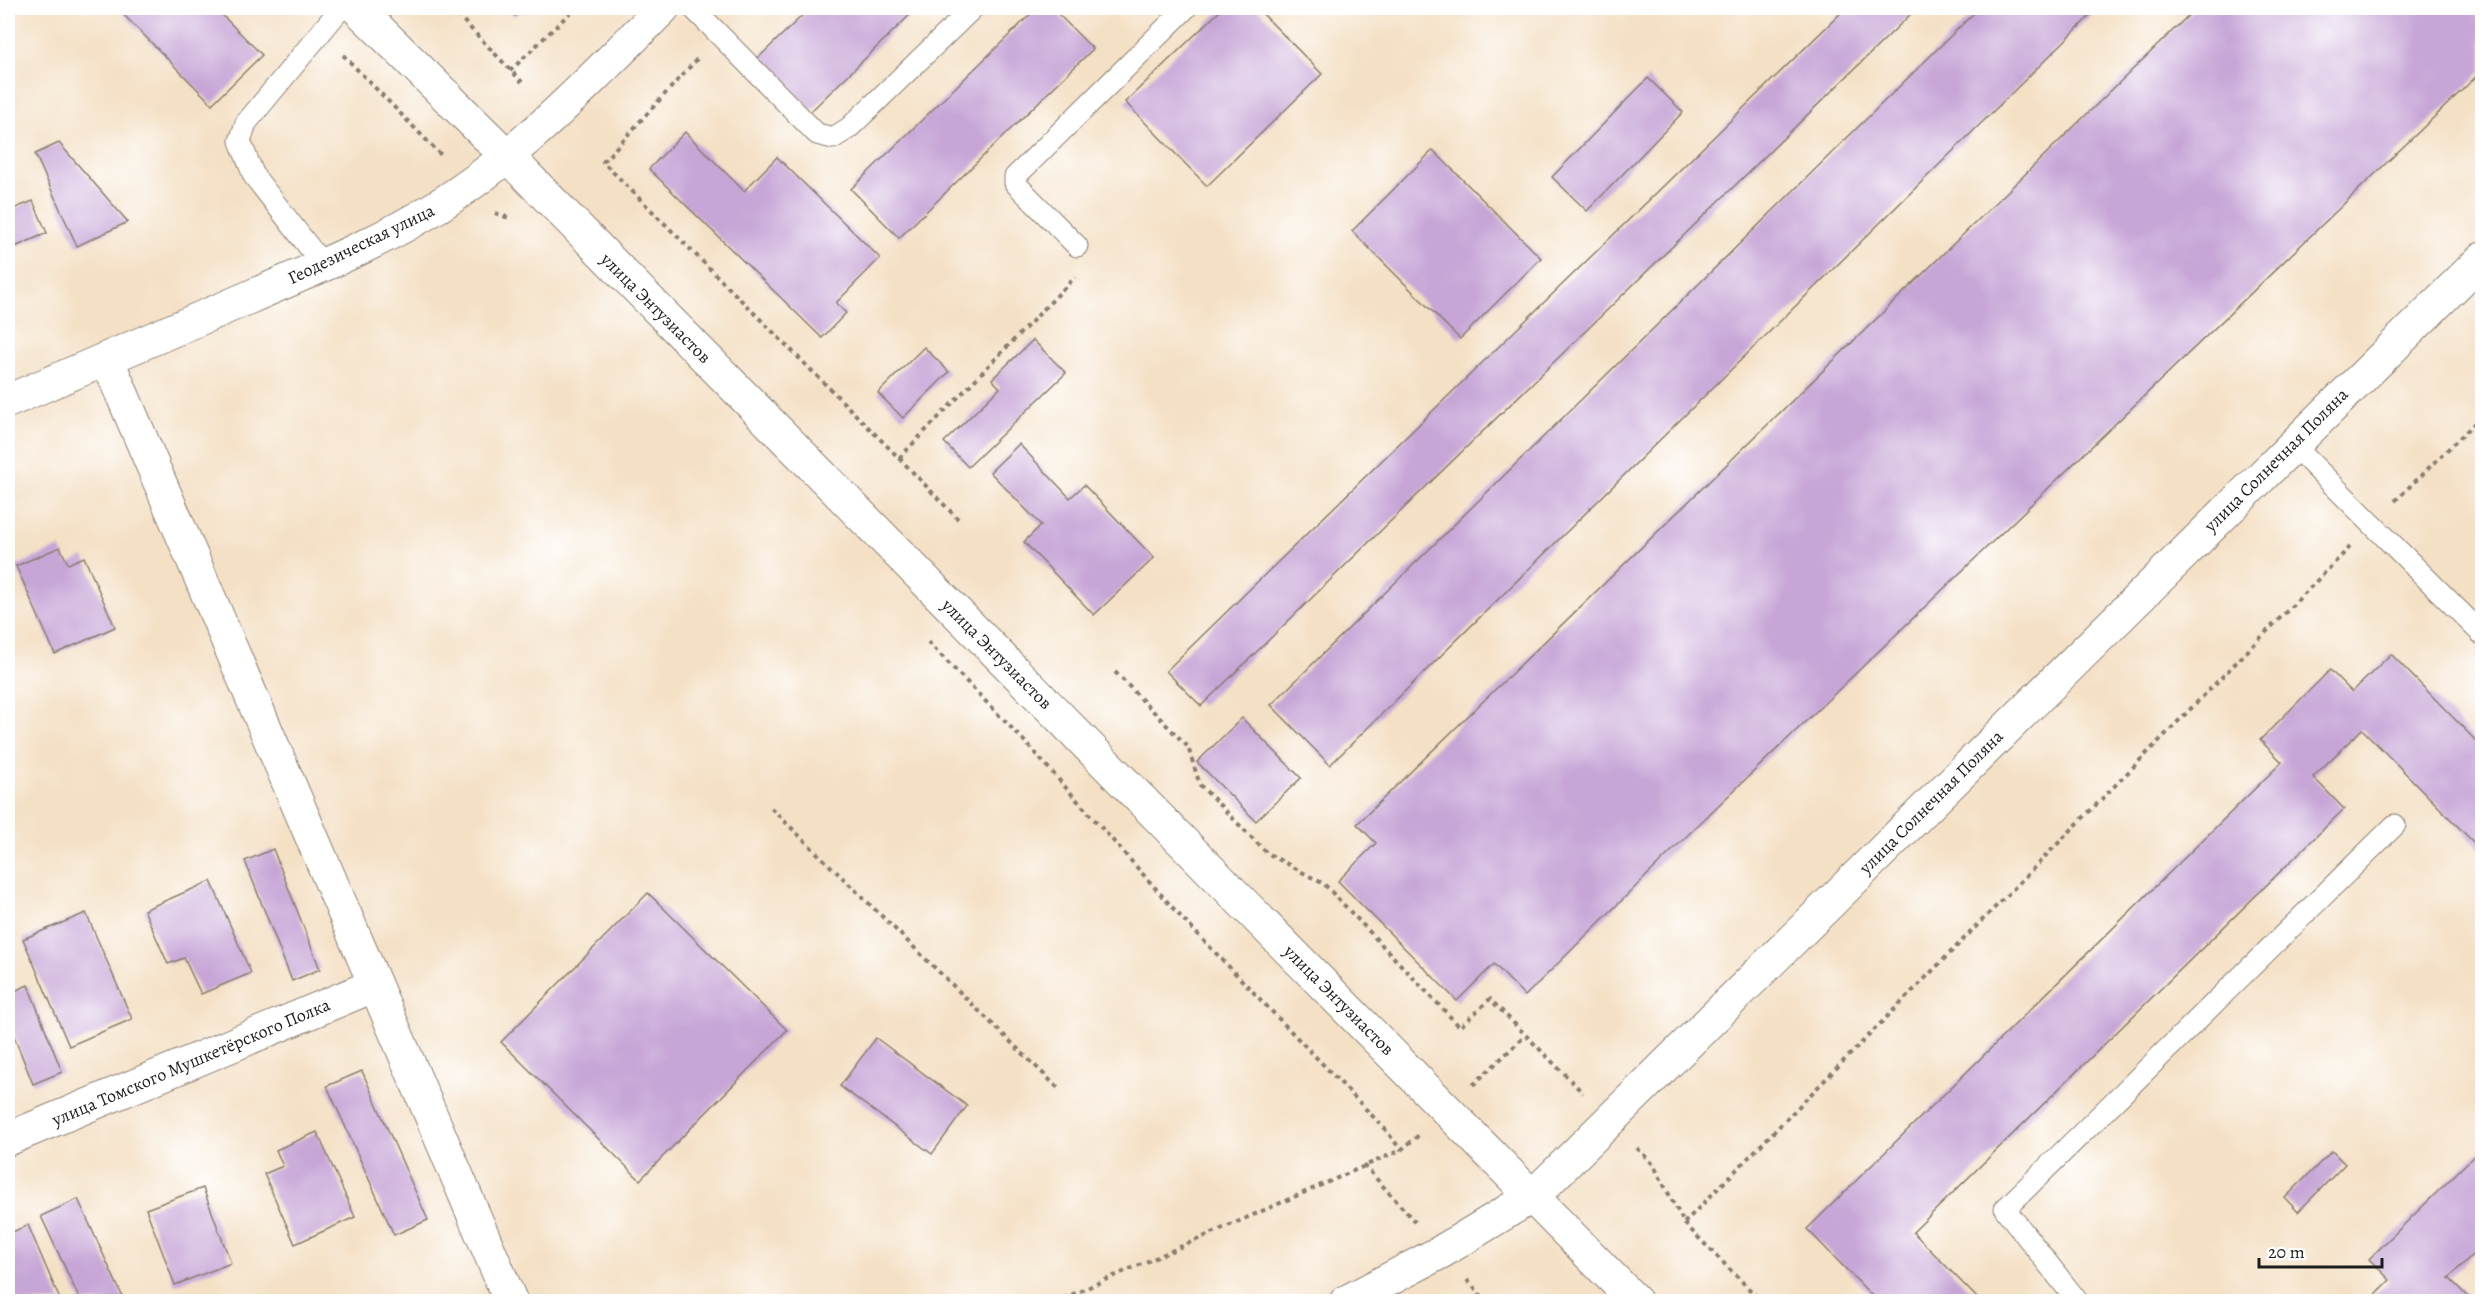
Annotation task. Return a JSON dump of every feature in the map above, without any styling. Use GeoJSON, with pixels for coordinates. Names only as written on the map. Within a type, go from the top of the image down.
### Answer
{"type":"FeatureCollection","features":[{"type":"Feature","properties":{"kind":"street","name":"улица Энтузиастов"},"geometry":{"type":"LineString","coordinates":[[357,8],[506,155],[1129,789],[1534,1195],[1636,1302]]}},
{"type":"Feature","properties":{"kind":"street","name":"Геодезическая улица"},"geometry":{"type":"LineString","coordinates":[[8,401],[323,265],[395,231],[470,184],[506,155],[554,114],[663,8]]}},
{"type":"Feature","properties":{"kind":"street","name":"улица Солнечная Поляна"},"geometry":{"type":"LineString","coordinates":[[1346,1302],[1441,1252],[1534,1195],[2292,444],[2482,259]]}},
{"type":"Feature","properties":{"kind":"street"},"geometry":{"type":"LineString","coordinates":[[107,359],[511,1302]]}},
{"type":"Feature","properties":{"kind":"street","name":"улица Томского Мушкетёрского Полка"},"geometry":{"type":"LineString","coordinates":[[8,1139],[375,985]]}},
{"type":"Feature","properties":{"kind":"lane"},"geometry":{"type":"LineString","coordinates":[[323,265],[254,176],[240,141],[246,123],[341,8]]}},
{"type":"Feature","properties":{"kind":"lane"},"geometry":{"type":"LineString","coordinates":[[693,8],[817,134],[833,138],[849,128],[973,8]]}},
{"type":"Feature","properties":{"kind":"lane"},"geometry":{"type":"LineString","coordinates":[[1077,246],[1015,183],[1015,177],[1186,8]]}},
{"type":"Feature","properties":{"kind":"lane"},"geometry":{"type":"LineString","coordinates":[[2292,444],[2482,634]]}},
{"type":"Feature","properties":{"kind":"lane"},"geometry":{"type":"LineString","coordinates":[[2078,1302],[2005,1209],[2395,825]]}},
{"type":"Feature","properties":{"kind":"path"},"geometry":{"type":"LineString","coordinates":[[451,8],[522,82]]}},
{"type":"Feature","properties":{"kind":"path"},"geometry":{"type":"LineString","coordinates":[[510,71],[575,8]]}},
{"type":"Feature","properties":{"kind":"path"},"geometry":{"type":"LineString","coordinates":[[321,32],[470,184],[498,216],[512,219],[518,224]]}},
{"type":"Feature","properties":{"kind":"path"},"geometry":{"type":"LineString","coordinates":[[719,36],[603,162],[958,519]]}},
{"type":"Feature","properties":{"kind":"path"},"geometry":{"type":"LineString","coordinates":[[899,458],[1074,280],[1077,246]]}},
{"type":"Feature","properties":{"kind":"path"},"geometry":{"type":"LineString","coordinates":[[1762,1302],[1684,1223],[2482,416]]}},
{"type":"Feature","properties":{"kind":"path"},"geometry":{"type":"LineString","coordinates":[[921,635],[1027,744],[1181,917],[1385,1129],[1401,1150]]}},
{"type":"Feature","properties":{"kind":"path"},"geometry":{"type":"LineString","coordinates":[[1055,1302],[1401,1150],[1525,1036],[1490,999],[1460,1027],[1324,884],[1267,853],[1200,785],[1188,747],[1115,672]]}},
{"type":"Feature","properties":{"kind":"path"},"geometry":{"type":"LineString","coordinates":[[771,808],[1059,1089]]}},
{"type":"Feature","properties":{"kind":"building"},"geometry":{"type":"Polygon","coordinates":[[[125,8],[215,8],[262,55],[212,104],[121,12],[125,8]]]}},
{"type":"Feature","properties":{"kind":"building"},"geometry":{"type":"Polygon","coordinates":[[[506,8],[525,8],[515,16],[506,8]]]}},
{"type":"Feature","properties":{"kind":"building"},"geometry":{"type":"Polygon","coordinates":[[[810,8],[917,8],[808,114],[756,60],[810,8]]]}},
{"type":"Feature","properties":{"kind":"building"},"geometry":{"type":"Polygon","coordinates":[[[1037,8],[1052,8],[1093,49],[899,238],[851,189],[1037,8]]]}},
{"type":"Feature","properties":{"kind":"building"},"geometry":{"type":"Polygon","coordinates":[[[1223,8],[1257,8],[1322,74],[1207,186],[1125,102],[1223,8]]]}},
{"type":"Feature","properties":{"kind":"building"},"geometry":{"type":"Polygon","coordinates":[[[1846,8],[1917,8],[1201,706],[1166,671],[1846,8]]]}},
{"type":"Feature","properties":{"kind":"building"},"geometry":{"type":"Polygon","coordinates":[[[1979,8],[2098,8],[1330,765],[1271,705],[1979,8]]]}},
{"type":"Feature","properties":{"kind":"building"},"geometry":{"type":"Polygon","coordinates":[[[2196,8],[2482,8],[2482,71],[1699,824],[1525,996],[1494,964],[1457,1001],[1338,881],[1376,843],[1357,824],[2196,8]]]}},
{"type":"Feature","properties":{"kind":"building"},"geometry":{"type":"Polygon","coordinates":[[[1648,78],[1683,112],[1587,211],[1552,177],[1648,78]]]}},
{"type":"Feature","properties":{"kind":"building"},"geometry":{"type":"Polygon","coordinates":[[[685,132],[744,191],[777,157],[880,258],[836,303],[846,313],[822,338],[649,169],[685,132]]]}},
{"type":"Feature","properties":{"kind":"building"},"geometry":{"type":"Polygon","coordinates":[[[59,143],[128,222],[77,246],[35,154],[59,143]]]}},
{"type":"Feature","properties":{"kind":"building"},"geometry":{"type":"Polygon","coordinates":[[[1433,150],[1541,258],[1460,339],[1352,231],[1433,150]]]}},
{"type":"Feature","properties":{"kind":"building"},"geometry":{"type":"Polygon","coordinates":[[[33,201],[47,233],[8,250],[8,211],[33,201]]]}},
{"type":"Feature","properties":{"kind":"building"},"geometry":{"type":"Polygon","coordinates":[[[1033,340],[1066,373],[968,467],[944,442],[1000,388],[992,379],[1033,340]]]}},
{"type":"Feature","properties":{"kind":"building"},"geometry":{"type":"Polygon","coordinates":[[[924,347],[949,372],[903,418],[878,393],[924,347]]]}},
{"type":"Feature","properties":{"kind":"building"},"geometry":{"type":"Polygon","coordinates":[[[1019,444],[1070,498],[1084,485],[1154,558],[1094,615],[1024,542],[1041,525],[990,472],[1019,444]]]}},
{"type":"Feature","properties":{"kind":"building"},"geometry":{"type":"Polygon","coordinates":[[[60,547],[68,564],[84,557],[115,627],[55,654],[16,566],[60,547]]]}},
{"type":"Feature","properties":{"kind":"building"},"geometry":{"type":"Polygon","coordinates":[[[2391,654],[2482,747],[2482,851],[2362,729],[2313,777],[2344,809],[1913,1232],[1981,1302],[1878,1302],[1807,1229],[2282,762],[2260,740],[2330,670],[2352,692],[2391,654]]]}},
{"type":"Feature","properties":{"kind":"building"},"geometry":{"type":"Polygon","coordinates":[[[1242,718],[1301,778],[1256,821],[1197,762],[1242,718]]]}},
{"type":"Feature","properties":{"kind":"building"},"geometry":{"type":"Polygon","coordinates":[[[273,849],[320,969],[292,981],[245,861],[273,849]]]}},
{"type":"Feature","properties":{"kind":"building"},"geometry":{"type":"Polygon","coordinates":[[[211,881],[251,973],[201,994],[184,958],[168,964],[144,910],[211,881]]]}},
{"type":"Feature","properties":{"kind":"building"},"geometry":{"type":"Polygon","coordinates":[[[648,893],[787,1030],[640,1180],[501,1042],[648,893]]]}},
{"type":"Feature","properties":{"kind":"building"},"geometry":{"type":"Polygon","coordinates":[[[86,913],[132,1019],[69,1046],[23,939],[86,913]]]}},
{"type":"Feature","properties":{"kind":"building"},"geometry":{"type":"Polygon","coordinates":[[[28,985],[62,1072],[33,1084],[8,1021],[8,994],[28,985]]]}},
{"type":"Feature","properties":{"kind":"building"},"geometry":{"type":"Polygon","coordinates":[[[876,1038],[967,1106],[932,1154],[840,1086],[876,1038]]]}},
{"type":"Feature","properties":{"kind":"building"},"geometry":{"type":"Polygon","coordinates":[[[362,1071],[428,1220],[394,1235],[327,1086],[362,1071]]]}},
{"type":"Feature","properties":{"kind":"building"},"geometry":{"type":"Polygon","coordinates":[[[317,1132],[355,1217],[295,1244],[264,1174],[283,1166],[276,1150],[317,1132]]]}},
{"type":"Feature","properties":{"kind":"building"},"geometry":{"type":"Polygon","coordinates":[[[2482,1148],[2482,1245],[2449,1278],[2473,1302],[2368,1302],[2390,1280],[2369,1259],[2482,1148]]]}},
{"type":"Feature","properties":{"kind":"building"},"geometry":{"type":"Polygon","coordinates":[[[2332,1151],[2345,1164],[2298,1212],[2285,1198],[2332,1151]]]}},
{"type":"Feature","properties":{"kind":"building"},"geometry":{"type":"Polygon","coordinates":[[[203,1188],[231,1263],[175,1285],[146,1209],[203,1188]]]}},
{"type":"Feature","properties":{"kind":"building"},"geometry":{"type":"Polygon","coordinates":[[[78,1199],[125,1302],[81,1302],[41,1216],[78,1199]]]}},
{"type":"Feature","properties":{"kind":"building"},"geometry":{"type":"Polygon","coordinates":[[[28,1225],[61,1302],[8,1302],[8,1234],[28,1225]]]}}]}
